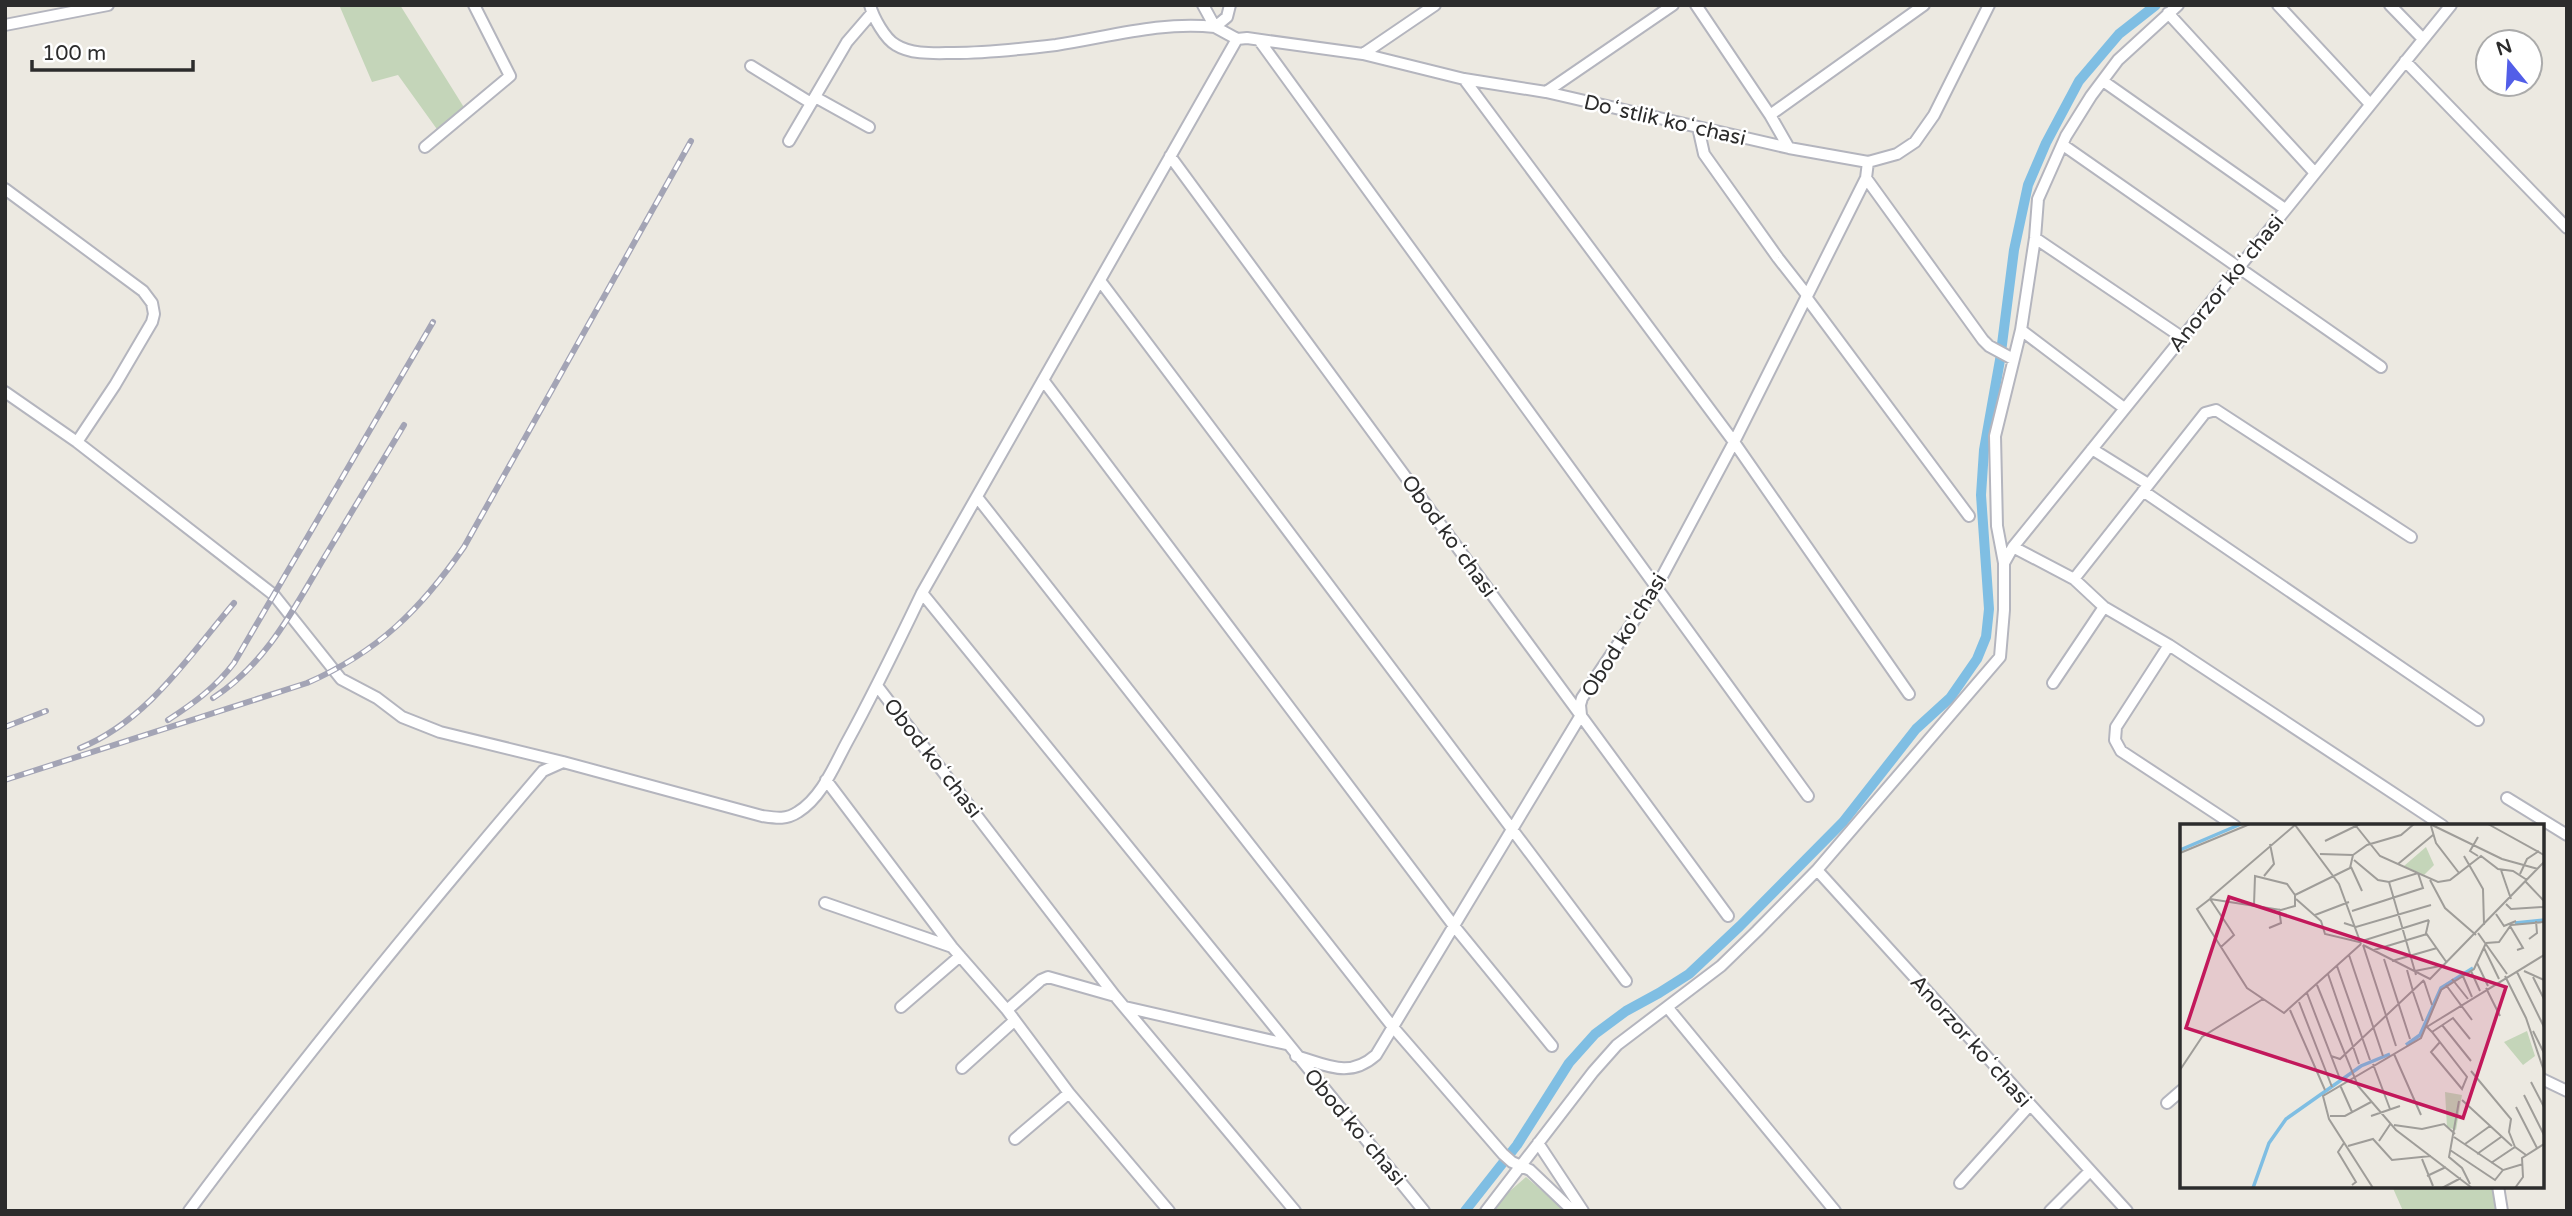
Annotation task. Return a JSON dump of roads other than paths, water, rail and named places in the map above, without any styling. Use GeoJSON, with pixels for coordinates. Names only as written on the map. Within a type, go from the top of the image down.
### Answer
{"type":"FeatureCollection","features":[{"type":"Feature","properties":{"kind":"street"},"geometry":{"type":"LineString","coordinates":[[5,25],[108,5]]}},
{"type":"Feature","properties":{"kind":"street"},"geometry":{"type":"LineString","coordinates":[[425,147],[510,76],[474,5]]}},
{"type":"Feature","properties":{"kind":"street"},"geometry":{"type":"LineString","coordinates":[[1203,5],[1215,27]]}},
{"type":"Feature","properties":{"kind":"street"},"geometry":{"type":"LineString","coordinates":[[1215,27],[1227,17],[1230,5]]}},
{"type":"Feature","properties":{"kind":"street"},"geometry":{"type":"LineString","coordinates":[[1363,54],[1435,5]]}},
{"type":"Feature","properties":{"kind":"street"},"geometry":{"type":"LineString","coordinates":[[1546,92],[1673,5]]}},
{"type":"Feature","properties":{"kind":"street"},"geometry":{"type":"LineString","coordinates":[[1696,5],[1790,148]]}},
{"type":"Feature","properties":{"kind":"street"},"geometry":{"type":"LineString","coordinates":[[1770,115],[1924,5]]}},
{"type":"Feature","properties":{"kind":"street","name":"Doʻstlik koʻchasi"},"geometry":{"type":"LineString","coordinates":[[1237,39],[1363,54],[1464,79],[1546,92],[1790,148],[1868,162],[1897,155],[1915,142],[1934,115],[1989,5]]}},
{"type":"Feature","properties":{"kind":"street"},"geometry":{"type":"LineString","coordinates":[[1486,1211],[1512,1160],[1538,1143],[1593,1072],[1618,1045],[1721,966],[1817,870],[2000,657],[2004,563],[1997,526],[1995,436],[2021,330],[2038,199],[2067,136],[2103,81],[2119,60],[2178,5]]}},
{"type":"Feature","properties":{"kind":"street"},"geometry":{"type":"LineString","coordinates":[[2278,5],[2370,104]]}},
{"type":"Feature","properties":{"kind":"street"},"geometry":{"type":"LineString","coordinates":[[2390,5],[2423,40]]}},
{"type":"Feature","properties":{"kind":"street","name":"Anorzor koʻchasi"},"geometry":{"type":"LineString","coordinates":[[2004,563],[2013,547],[2124,408],[2451,5]]}},
{"type":"Feature","properties":{"kind":"street"},"geometry":{"type":"LineString","coordinates":[[5,391],[77,442],[274,595],[341,679],[377,698],[402,716],[440,732],[762,816],[783,819],[799,811],[816,796],[826,780],[878,687],[922,593],[1237,39],[1215,27],[1186,24],[1055,45],[977,53],[936,53],[914,51],[894,45],[871,9],[847,42],[789,141]]}},
{"type":"Feature","properties":{"kind":"street"},"geometry":{"type":"LineString","coordinates":[[2168,13],[2315,173]]}},
{"type":"Feature","properties":{"kind":"street"},"geometry":{"type":"LineString","coordinates":[[1259,40],[1808,796]]}},
{"type":"Feature","properties":{"kind":"street"},"geometry":{"type":"LineString","coordinates":[[2405,61],[2567,228]]}},
{"type":"Feature","properties":{"kind":"street"},"geometry":{"type":"LineString","coordinates":[[751,66],[869,127]]}},
{"type":"Feature","properties":{"kind":"street"},"geometry":{"type":"LineString","coordinates":[[1464,79],[1734,442],[1909,694]]}},
{"type":"Feature","properties":{"kind":"street"},"geometry":{"type":"LineString","coordinates":[[2103,81],[2286,209]]}},
{"type":"Feature","properties":{"kind":"street"},"geometry":{"type":"LineString","coordinates":[[1698,127],[1704,154],[1969,516]]}},
{"type":"Feature","properties":{"kind":"street"},"geometry":{"type":"LineString","coordinates":[[2063,145],[2381,367]]}},
{"type":"Feature","properties":{"kind":"street","name":"Obod koʻchasi"},"geometry":{"type":"LineString","coordinates":[[1170,156],[1728,916]]}},
{"type":"Feature","properties":{"kind":"street","name":"Obod ko'chasi"},"geometry":{"type":"LineString","coordinates":[[1296,1056],[1338,1069],[1351,1069],[1365,1065],[1376,1055],[1581,715],[1582,698],[1657,586],[1734,442],[1866,178],[1868,162]]}},
{"type":"Feature","properties":{"kind":"street"},"geometry":{"type":"LineString","coordinates":[[1866,178],[1989,346],[2013,359]]}},
{"type":"Feature","properties":{"kind":"street"},"geometry":{"type":"LineString","coordinates":[[5,188],[143,291],[152,303],[155,314],[152,322],[77,442]]}},
{"type":"Feature","properties":{"kind":"street"},"geometry":{"type":"LineString","coordinates":[[2035,238],[2183,338]]}},
{"type":"Feature","properties":{"kind":"street"},"geometry":{"type":"LineString","coordinates":[[1101,282],[1626,981]]}},
{"type":"Feature","properties":{"kind":"street"},"geometry":{"type":"LineString","coordinates":[[2021,330],[2124,408]]}},
{"type":"Feature","properties":{"kind":"street"},"geometry":{"type":"LineString","coordinates":[[1043,380],[1454,926],[1552,1046]]}},
{"type":"Feature","properties":{"kind":"street"},"geometry":{"type":"LineString","coordinates":[[2074,579],[2206,413],[2216,410],[2411,537]]}},
{"type":"Feature","properties":{"kind":"street"},"geometry":{"type":"LineString","coordinates":[[2092,449],[2478,720]]}},
{"type":"Feature","properties":{"kind":"street"},"geometry":{"type":"LineString","coordinates":[[977,497],[1392,1026],[1512,1160],[1530,1170],[1573,1211]]}},
{"type":"Feature","properties":{"kind":"street"},"geometry":{"type":"LineString","coordinates":[[2013,547],[2074,579],[2104,607],[2169,645],[2440,824]]}},
{"type":"Feature","properties":{"kind":"street","name":"Obod koʻchasi"},"geometry":{"type":"LineString","coordinates":[[922,593],[1424,1211]]}},
{"type":"Feature","properties":{"kind":"street"},"geometry":{"type":"LineString","coordinates":[[2053,683],[2104,607]]}},
{"type":"Feature","properties":{"kind":"street"},"geometry":{"type":"LineString","coordinates":[[2169,645],[2116,727],[2115,740],[2121,751],[2232,824]]}},
{"type":"Feature","properties":{"kind":"street","name":"Obod koʻchasi"},"geometry":{"type":"LineString","coordinates":[[878,687],[1115,996],[1295,1211]]}},
{"type":"Feature","properties":{"kind":"street"},"geometry":{"type":"LineString","coordinates":[[190,1211],[259,1118],[442,890],[543,771],[563,762]]}},
{"type":"Feature","properties":{"kind":"street"},"geometry":{"type":"LineString","coordinates":[[826,780],[952,947],[1007,1010],[1069,1093],[1169,1211]]}},
{"type":"Feature","properties":{"kind":"street"},"geometry":{"type":"LineString","coordinates":[[2507,798],[2567,835]]}},
{"type":"Feature","properties":{"kind":"street","name":"Anorzor koʻchasi"},"geometry":{"type":"LineString","coordinates":[[1817,870],[2127,1211]]}},
{"type":"Feature","properties":{"kind":"street"},"geometry":{"type":"LineString","coordinates":[[825,903],[952,947]]}},
{"type":"Feature","properties":{"kind":"street"},"geometry":{"type":"LineString","coordinates":[[901,1007],[960,956]]}},
{"type":"Feature","properties":{"kind":"street"},"geometry":{"type":"LineString","coordinates":[[1007,1010],[1048,977],[1115,996]]}},
{"type":"Feature","properties":{"kind":"street"},"geometry":{"type":"LineString","coordinates":[[1124,1007],[1286,1044]]}},
{"type":"Feature","properties":{"kind":"street"},"geometry":{"type":"LineString","coordinates":[[1668,1008],[1835,1211]]}},
{"type":"Feature","properties":{"kind":"street"},"geometry":{"type":"LineString","coordinates":[[962,1068],[1014,1021]]}},
{"type":"Feature","properties":{"kind":"street"},"geometry":{"type":"LineString","coordinates":[[2544,1080],[2567,1091]]}},
{"type":"Feature","properties":{"kind":"street"},"geometry":{"type":"LineString","coordinates":[[2168,1103],[2180,1092]]}},
{"type":"Feature","properties":{"kind":"street"},"geometry":{"type":"LineString","coordinates":[[1015,1139],[1069,1093]]}},
{"type":"Feature","properties":{"kind":"street"},"geometry":{"type":"LineString","coordinates":[[1961,1183],[2030,1105]]}},
{"type":"Feature","properties":{"kind":"street"},"geometry":{"type":"LineString","coordinates":[[1538,1143],[1583,1211]]}},
{"type":"Feature","properties":{"kind":"street"},"geometry":{"type":"LineString","coordinates":[[2050,1211],[2091,1171]]}},
{"type":"Feature","properties":{"kind":"street"},"geometry":{"type":"LineString","coordinates":[[2498,1188],[2502,1211]]}},
{"type":"Feature","properties":{"kind":"waterway"},"geometry":{"type":"LineString","coordinates":[[1465,1211],[1517,1145],[1569,1063],[1595,1034],[1626,1011],[1689,974],[1740,926],[1843,822],[1916,729],[1950,698],[1977,659],[1986,637],[1989,609],[1981,495],[1984,450],[2000,360],[2014,250],[2028,185],[2046,143],[2079,81],[2119,34],[2156,5]]}},
{"type":"Feature","properties":{"kind":"railway"},"geometry":{"type":"LineString","coordinates":[[5,780],[307,683],[355,657],[396,627],[431,590],[464,547],[691,141]]}},
{"type":"Feature","properties":{"kind":"railway"},"geometry":{"type":"LineString","coordinates":[[168,720],[204,694],[234,663],[433,322]]}},
{"type":"Feature","properties":{"kind":"railway"},"geometry":{"type":"LineString","coordinates":[[213,698],[248,669],[277,635],[404,425]]}},
{"type":"Feature","properties":{"kind":"railway"},"geometry":{"type":"LineString","coordinates":[[80,748],[104,736],[146,704],[183,665],[234,603]]}},
{"type":"Feature","properties":{"kind":"railway"},"geometry":{"type":"LineString","coordinates":[[5,727],[46,711]]}}]}
